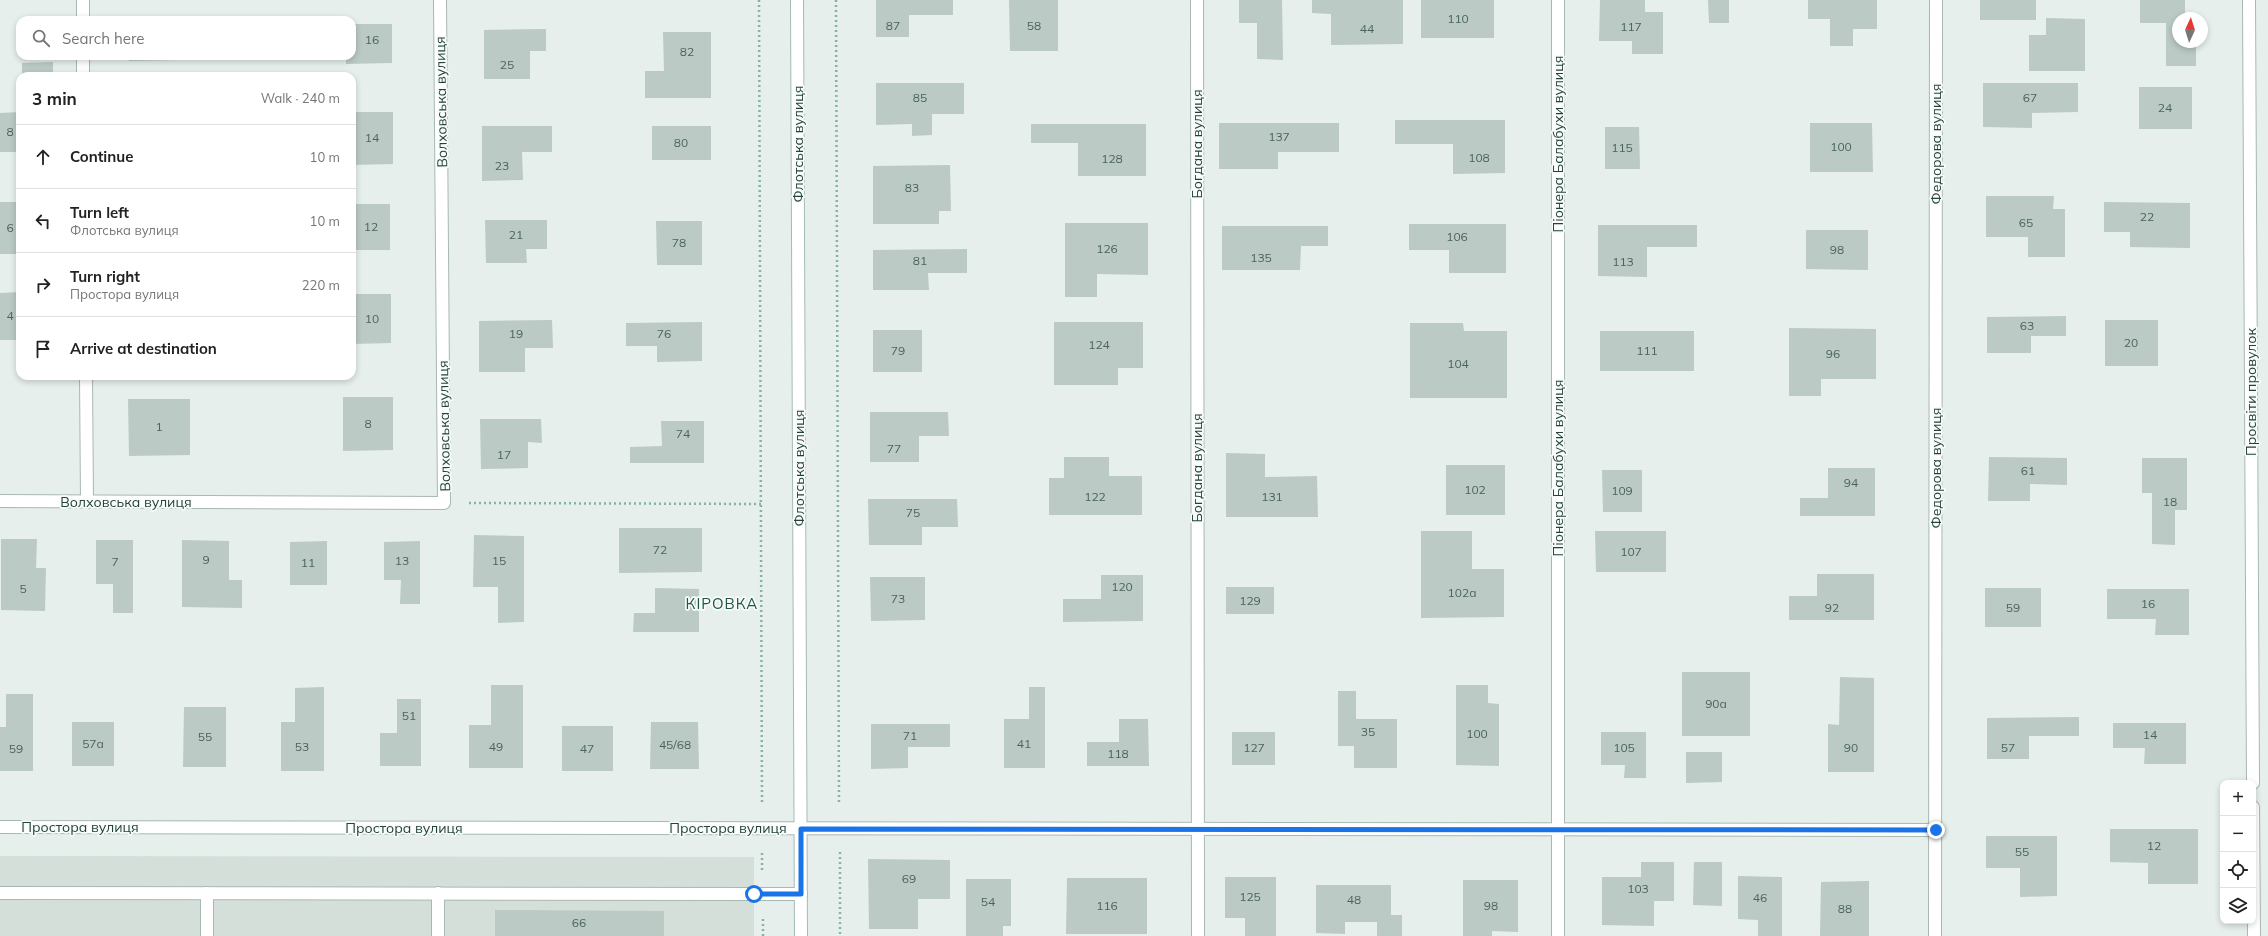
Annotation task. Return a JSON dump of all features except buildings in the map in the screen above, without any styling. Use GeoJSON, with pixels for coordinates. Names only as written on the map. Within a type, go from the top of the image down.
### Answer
{"type":"FeatureCollection","features":[{"type":"Feature","properties":{"kind":"street"},"geometry":{"type":"LineString","coordinates":[[83,0],[83,16]]}},
{"type":"Feature","properties":{"kind":"street","name":"Волховська вулиця"},"geometry":{"type":"LineString","coordinates":[[0,501],[444,503],[440,0]]}},
{"type":"Feature","properties":{"kind":"street","name":"Флотська вулиця"},"geometry":{"type":"LineString","coordinates":[[797,0],[801,936]]}},
{"type":"Feature","properties":{"kind":"street","name":"Богдана вулиця"},"geometry":{"type":"LineString","coordinates":[[1197,0],[1198,936]]}},
{"type":"Feature","properties":{"kind":"street","name":"Піонера Балабухи вулиця"},"geometry":{"type":"LineString","coordinates":[[1558,0],[1558,936]]}},
{"type":"Feature","properties":{"kind":"street","name":"Федорова вулиця"},"geometry":{"type":"LineString","coordinates":[[1935,936],[1936,0]]}},
{"type":"Feature","properties":{"kind":"street","name":"Просвіти провулок"},"geometry":{"type":"LineString","coordinates":[[2249,0],[2253,780]]}},
{"type":"Feature","properties":{"kind":"street"},"geometry":{"type":"LineString","coordinates":[[83,60],[83,72]]}},
{"type":"Feature","properties":{"kind":"street"},"geometry":{"type":"LineString","coordinates":[[86,380],[87,502]]}},
{"type":"Feature","properties":{"kind":"street"},"geometry":{"type":"LineString","coordinates":[[2253,816],[2254,936]]}},
{"type":"Feature","properties":{"kind":"street","name":"Простора вулиця"},"geometry":{"type":"LineString","coordinates":[[0,827],[1936,830]]}},
{"type":"Feature","properties":{"kind":"street"},"geometry":{"type":"LineString","coordinates":[[0,893],[801,894]]}},
{"type":"Feature","properties":{"kind":"street"},"geometry":{"type":"LineString","coordinates":[[207,893],[207,936]]}},
{"type":"Feature","properties":{"kind":"street"},"geometry":{"type":"LineString","coordinates":[[438,893],[438,936]]}},
{"type":"Feature","properties":{"kind":"path"},"geometry":{"type":"LineString","coordinates":[[758,0],[763,936]]}},
{"type":"Feature","properties":{"kind":"path"},"geometry":{"type":"LineString","coordinates":[[836,0],[840,936]]}},
{"type":"Feature","properties":{"kind":"path"},"geometry":{"type":"LineString","coordinates":[[444,503],[761,504]]}},
{"type":"Feature","properties":{"kind":"shaded area"},"geometry":{"type":"Polygon","coordinates":[[[0,856],[754,857],[754,936],[0,936],[0,856]]]}},
{"type":"Feature","properties":{"kind":"district","name":"КІРОВКА"},"geometry":{"type":"Point","coordinates":[722,604]}},
{"type":"Feature","properties":{"kind":"route"},"geometry":{"type":"LineString","coordinates":[[754,894],[801,894],[801,829],[1936,830]]}}]}
